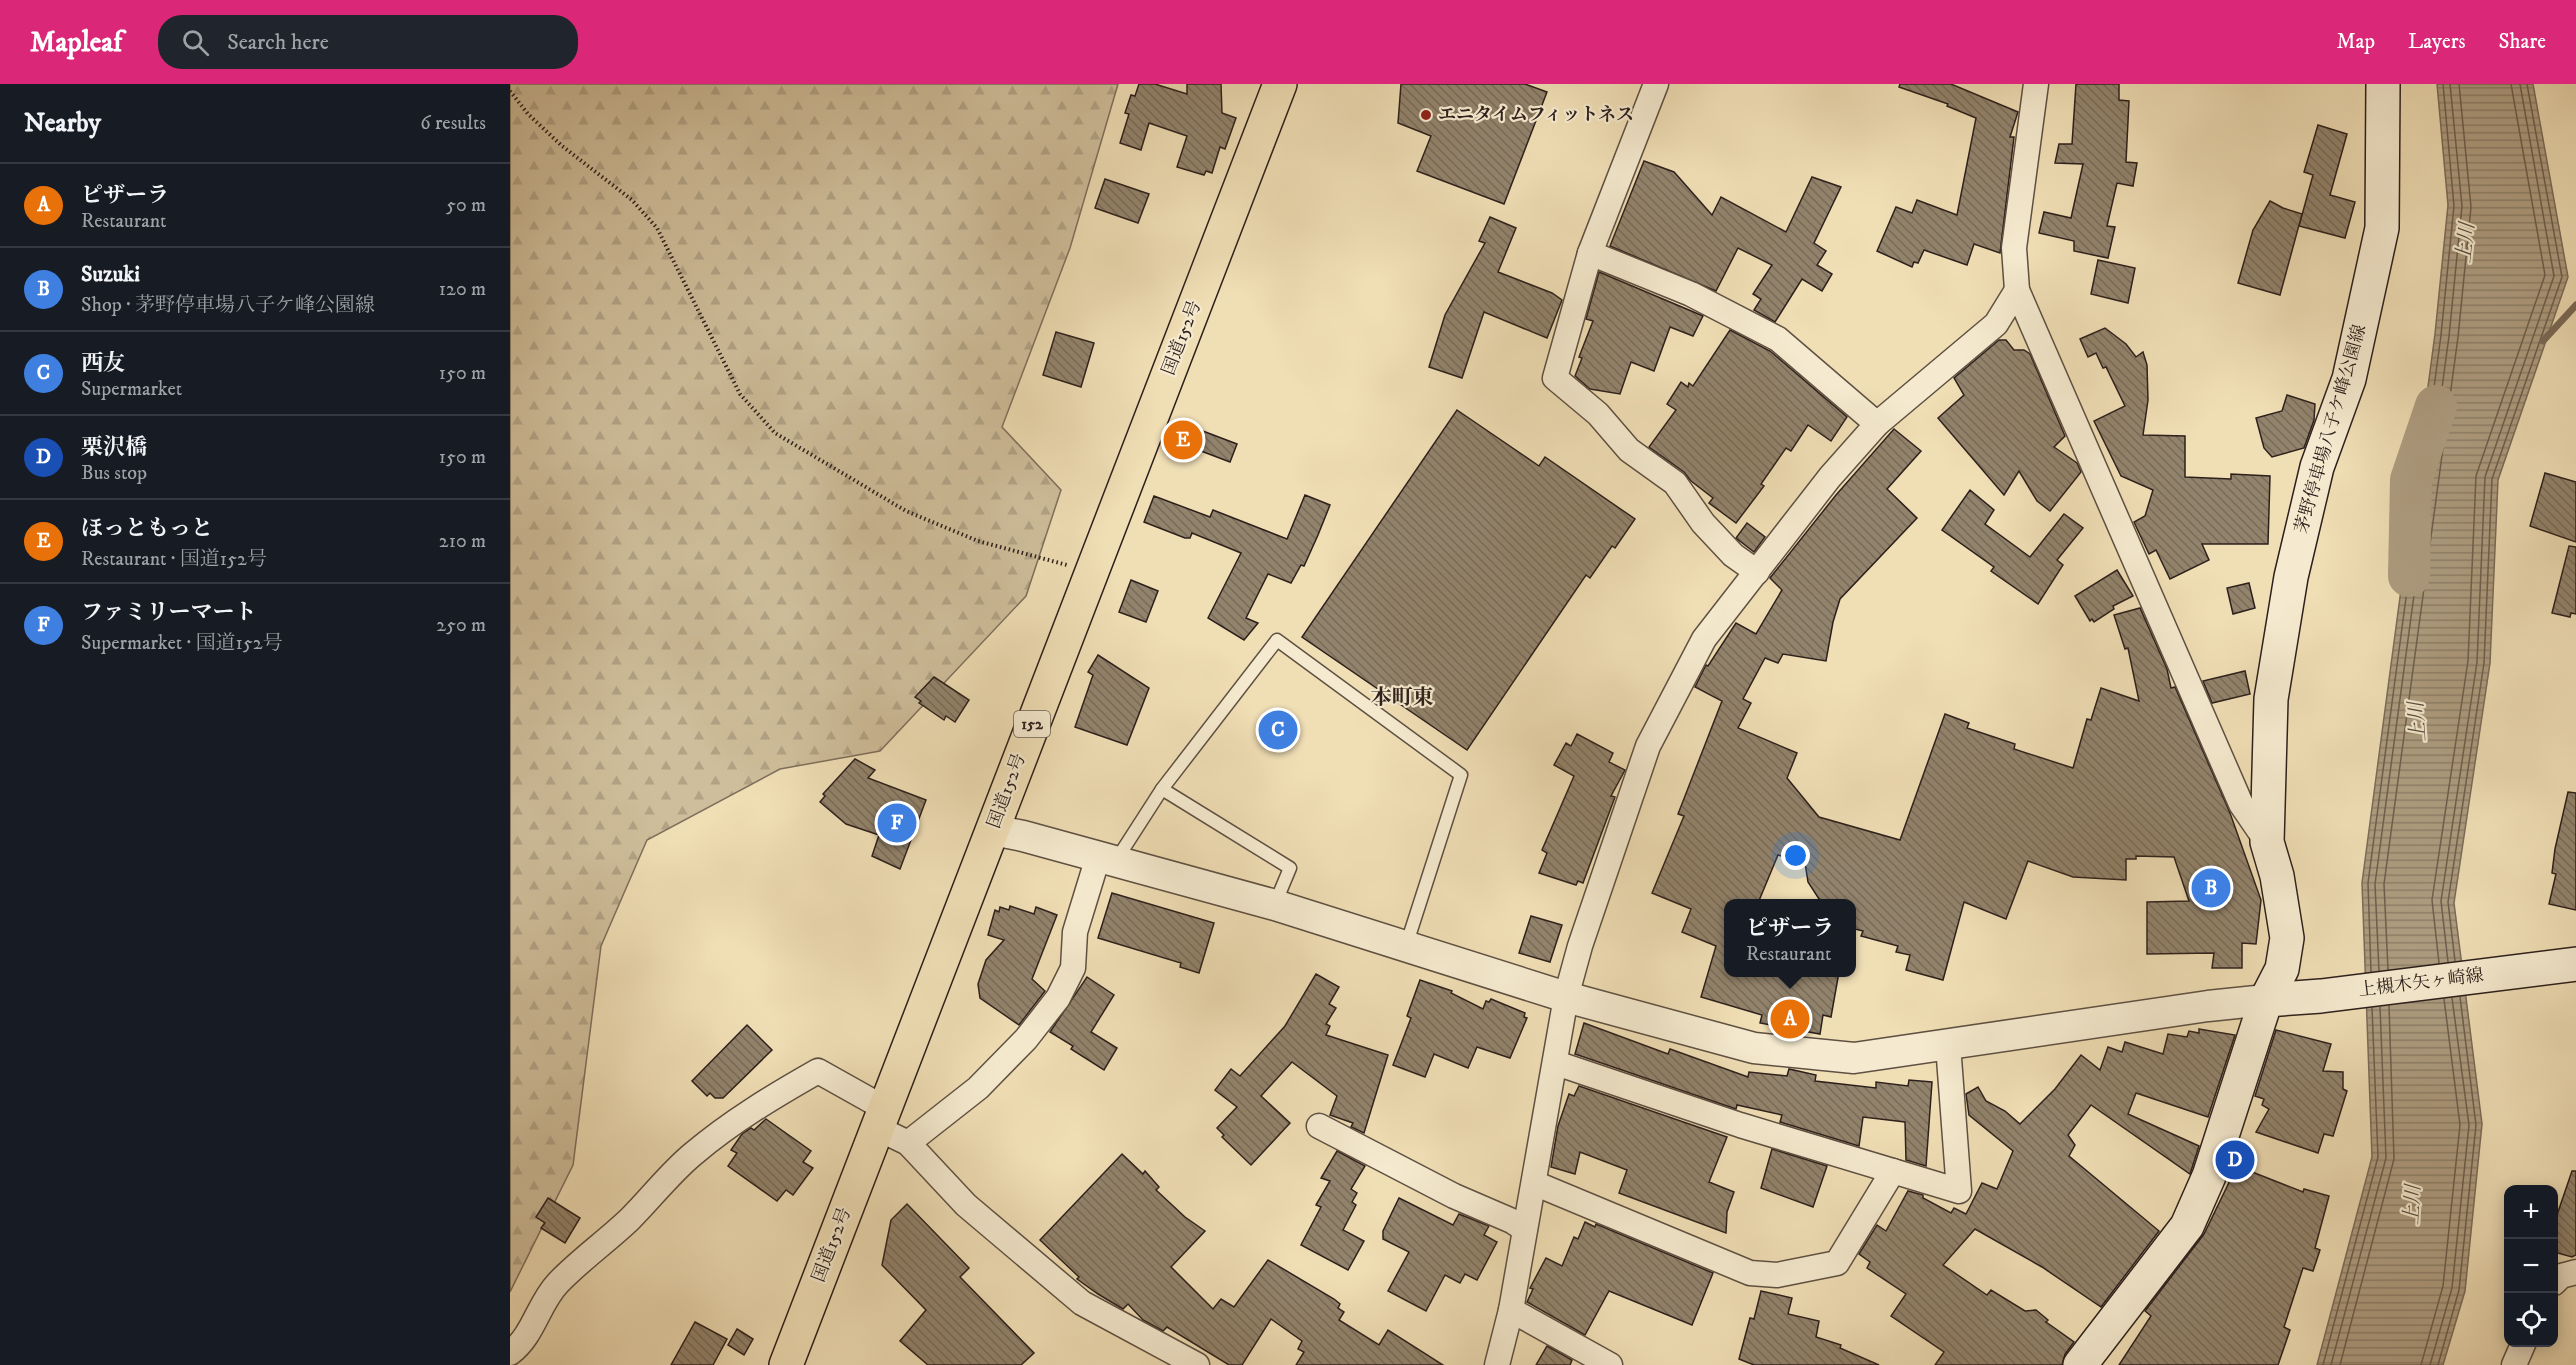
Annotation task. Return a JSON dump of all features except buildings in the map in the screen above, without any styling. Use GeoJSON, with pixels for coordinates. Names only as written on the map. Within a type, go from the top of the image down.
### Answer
{"type":"FeatureCollection","features":[{"type":"Feature","properties":{"kind":"highway","name":"国道152号"},"geometry":{"type":"LineString","coordinates":[[786,1365],[1280,84]]}},
{"type":"Feature","properties":{"kind":"main road","name":"茅野停車場八子ケ峰公園線"},"geometry":{"type":"LineString","coordinates":[[2080,1365],[2187,1226],[2209,1176],[2266,1000],[2282,969],[2287,939],[2277,876],[2266,842],[2271,699],[2291,577],[2317,467],[2349,380],[2382,228],[2382,84]]}},
{"type":"Feature","properties":{"kind":"main road","name":"上槻木矢ヶ崎線"},"geometry":{"type":"LineString","coordinates":[[2266,1000],[2320,996],[2561,966]]}},
{"type":"Feature","properties":{"kind":"street"},"geometry":{"type":"LineString","coordinates":[[1656,84],[1590,253],[1555,378],[1598,414],[1629,450],[1675,483],[1711,531],[1733,555],[1757,572]]}},
{"type":"Feature","properties":{"kind":"street"},"geometry":{"type":"LineString","coordinates":[[2036,84],[2014,248],[2018,290],[2241,804],[2266,842]]}},
{"type":"Feature","properties":{"kind":"street"},"geometry":{"type":"LineString","coordinates":[[1590,253],[1691,294],[1778,339],[1877,424]]}},
{"type":"Feature","properties":{"kind":"street"},"geometry":{"type":"LineString","coordinates":[[1497,1365],[1511,1310],[1566,997],[1580,946],[1648,746],[1704,639],[1830,477],[1877,424],[1996,324],[2018,290]]}},
{"type":"Feature","properties":{"kind":"street"},"geometry":{"type":"LineString","coordinates":[[993,830],[1275,905],[1566,997],[1754,1048],[1854,1058],[2208,1006],[2266,1000]]}},
{"type":"Feature","properties":{"kind":"street"},"geometry":{"type":"LineString","coordinates":[[908,1143],[978,1088],[1026,1039],[1058,998],[1073,968],[1075,932],[1106,860]]}},
{"type":"Feature","properties":{"kind":"street"},"geometry":{"type":"LineString","coordinates":[[1556,1062],[1740,1125],[1959,1191],[1948,1046]]}},
{"type":"Feature","properties":{"kind":"street"},"geometry":{"type":"LineString","coordinates":[[510,1353],[519,1346],[533,1326],[542,1305],[558,1283],[630,1220],[692,1155],[751,1109],[818,1071],[880,1118],[908,1143],[966,1205],[1083,1303],[1197,1365]]}},
{"type":"Feature","properties":{"kind":"street"},"geometry":{"type":"LineString","coordinates":[[1319,1126],[1454,1196],[1512,1221],[1524,1229]]}},
{"type":"Feature","properties":{"kind":"street"},"geometry":{"type":"LineString","coordinates":[[1534,1183],[1750,1273],[1778,1275],[1838,1263],[1893,1171]]}},
{"type":"Feature","properties":{"kind":"street"},"geometry":{"type":"LineString","coordinates":[[2558,1279],[2576,1272]]}},
{"type":"Feature","properties":{"kind":"street"},"geometry":{"type":"LineString","coordinates":[[1511,1310],[1610,1365]]}},
{"type":"Feature","properties":{"kind":"street"},"geometry":{"type":"LineString","coordinates":[[2514,1365],[2522,1347]]}},
{"type":"Feature","properties":{"kind":"lane"},"geometry":{"type":"LineString","coordinates":[[1106,860],[1277,639],[1461,775],[1406,946]]}},
{"type":"Feature","properties":{"kind":"lane"},"geometry":{"type":"LineString","coordinates":[[1162,789],[1290,868],[1275,905]]}},
{"type":"Feature","properties":{"kind":"path"},"geometry":{"type":"LineString","coordinates":[[510,91],[528,114],[554,138],[632,200],[657,228],[740,394],[775,433],[906,511],[978,541],[1070,566]]}},
{"type":"Feature","properties":{"kind":"green space"},"geometry":{"type":"Polygon","coordinates":[[[510,84],[1118,84],[1070,248],[1002,427],[1061,490],[1026,596],[880,751],[780,769],[647,840],[601,946],[573,1165],[510,1292],[510,84]]]}},
{"type":"Feature","properties":{"kind":"water"},"geometry":{"type":"Polygon","coordinates":[[[2437,84],[2533,84],[2568,277],[2498,480],[2490,663],[2454,903],[2482,1124],[2465,1291],[2443,1365],[2317,1365],[2372,1157],[2362,883],[2435,334],[2448,205],[2437,84]]]}},
{"type":"Feature","properties":{"kind":"waterway"},"geometry":{"type":"LineString","coordinates":[[2543,341],[2576,305]]}},
{"type":"Feature","properties":{"kind":"waterway","name":"上川"},"geometry":{"type":"LineString","coordinates":[[2409,576],[2411,480],[2436,406]]}},
{"type":"Feature","properties":{"kind":"waterway","name":"上川"},"geometry":{"type":"LineString","coordinates":[[2411,480],[2422,469]]}},
{"type":"Feature","properties":{"kind":"place","name":"エニタイムフィットネス"},"geometry":{"type":"Point","coordinates":[1426,115]}},
{"type":"Feature","properties":{"kind":"place","name":"ほっともっと"},"geometry":{"type":"Point","coordinates":[1183,440]}},
{"type":"Feature","properties":{"kind":"place","name":"西友"},"geometry":{"type":"Point","coordinates":[1278,730]}},
{"type":"Feature","properties":{"kind":"place","name":"ファミリーマート"},"geometry":{"type":"Point","coordinates":[897,823]}},
{"type":"Feature","properties":{"kind":"place","name":"Suzuki"},"geometry":{"type":"Point","coordinates":[2211,888]}},
{"type":"Feature","properties":{"kind":"place","name":"ピザーラ"},"geometry":{"type":"Point","coordinates":[1790,1019]}},
{"type":"Feature","properties":{"kind":"place","name":"栗沢橋"},"geometry":{"type":"Point","coordinates":[2235,1160]}},
{"type":"Feature","properties":{"kind":"district","name":"本町東"},"geometry":{"type":"Point","coordinates":[1402,698]}}]}
